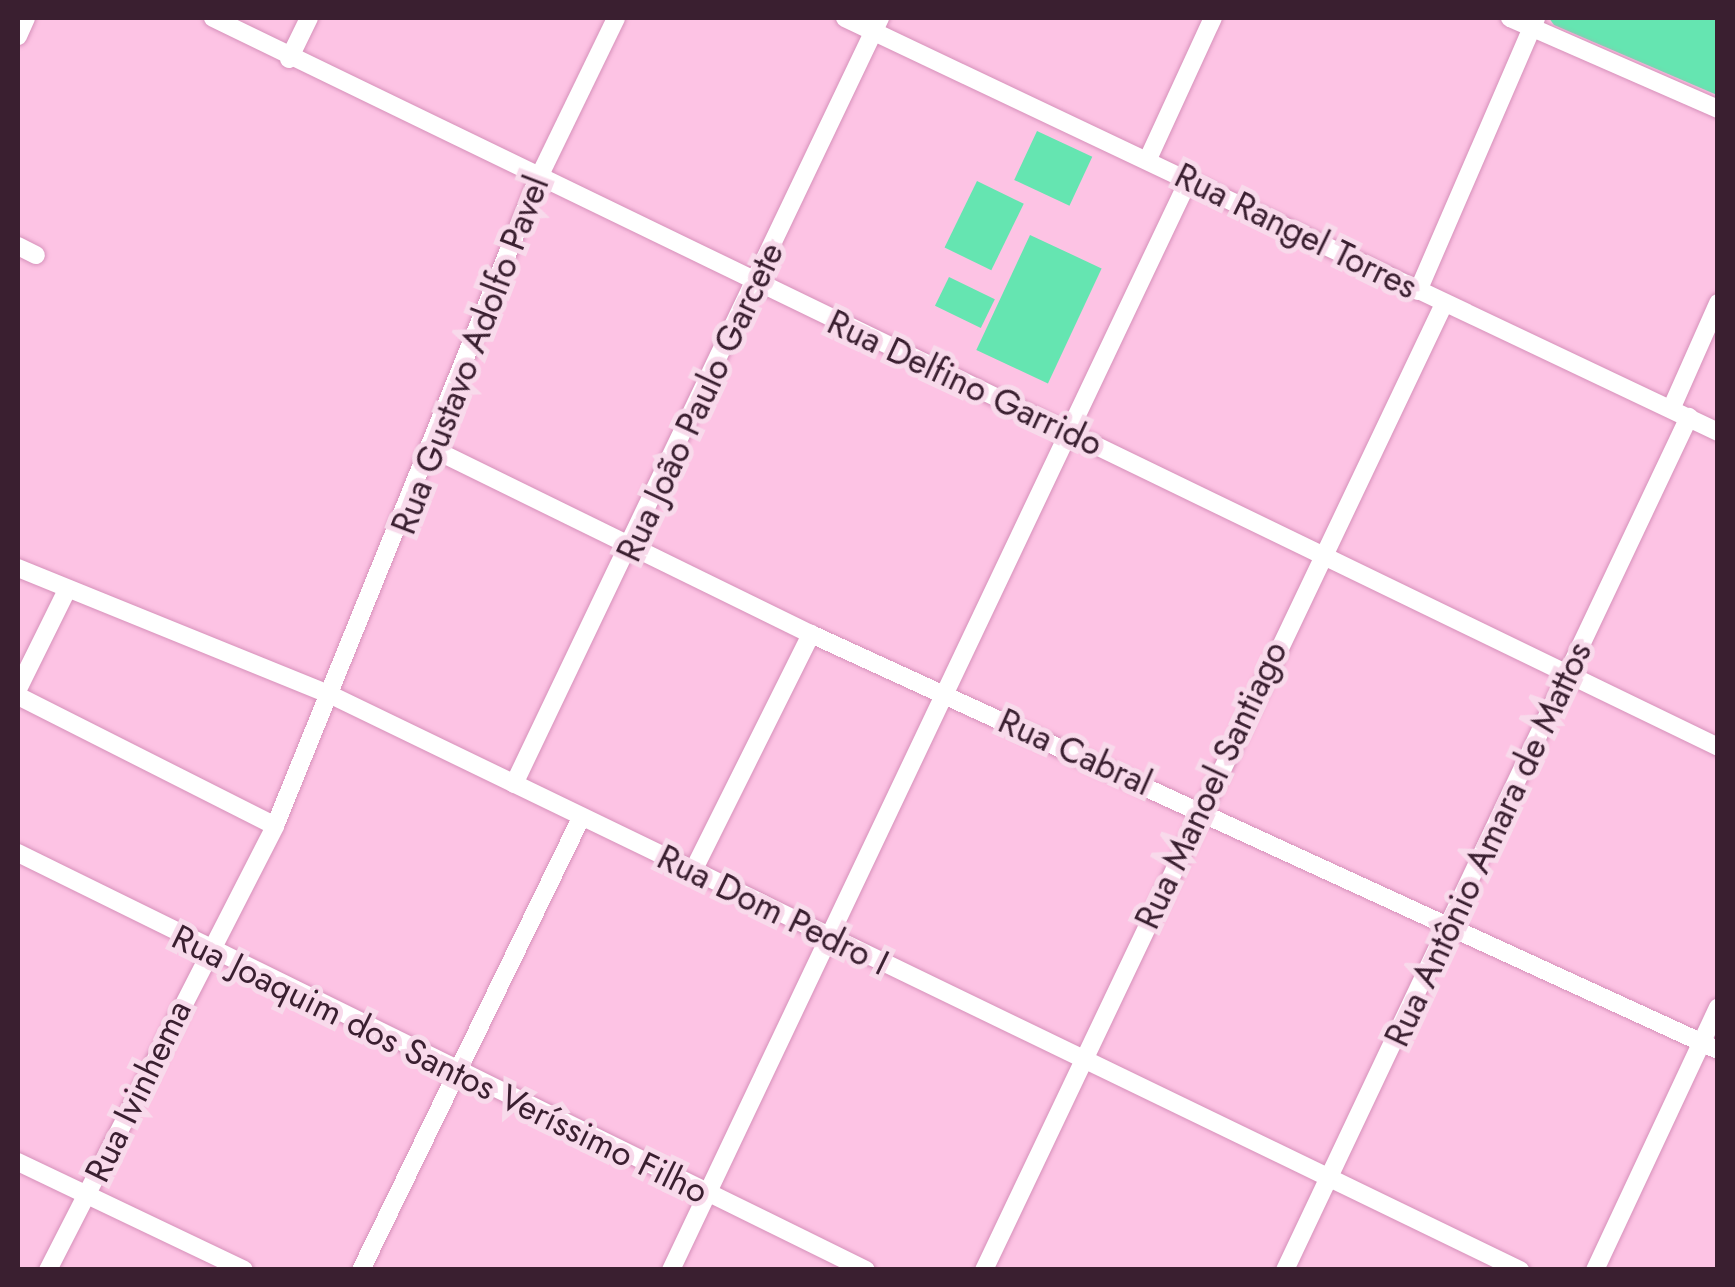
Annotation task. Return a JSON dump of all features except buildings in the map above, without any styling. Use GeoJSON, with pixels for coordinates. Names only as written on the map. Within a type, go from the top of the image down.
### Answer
{"type":"FeatureCollection","features":[{"type":"Feature","properties":{"kind":"street"},"geometry":{"type":"LineString","coordinates":[[18,36],[26,18]]}},
{"type":"Feature","properties":{"kind":"street","name":"Rua Delfino Garrido"},"geometry":{"type":"LineString","coordinates":[[212,18],[537,181],[1570,670],[1718,747]]}},
{"type":"Feature","properties":{"kind":"street"},"geometry":{"type":"LineString","coordinates":[[289,59],[309,18]]}},
{"type":"Feature","properties":{"kind":"street","name":"Rua Gustavo Adolfo Pavel"},"geometry":{"type":"LineString","coordinates":[[333,696],[435,450],[537,181],[616,18]]}},
{"type":"Feature","properties":{"kind":"street","name":"Rua Rangel Torres"},"geometry":{"type":"LineString","coordinates":[[845,18],[877,24],[1444,304],[1672,406],[1718,432]]}},
{"type":"Feature","properties":{"kind":"street"},"geometry":{"type":"LineString","coordinates":[[1148,159],[1213,18]]}},
{"type":"Feature","properties":{"kind":"street"},"geometry":{"type":"LineString","coordinates":[[1510,18],[1534,22],[1718,109]]}},
{"type":"Feature","properties":{"kind":"street"},"geometry":{"type":"LineString","coordinates":[[1418,291],[1534,22]]}},
{"type":"Feature","properties":{"kind":"street","name":"Rua João Paulo Garcete"},"geometry":{"type":"LineString","coordinates":[[514,784],[758,284],[877,24]]}},
{"type":"Feature","properties":{"kind":"street"},"geometry":{"type":"LineString","coordinates":[[671,1270],[1190,179]]}},
{"type":"Feature","properties":{"kind":"street"},"geometry":{"type":"LineString","coordinates":[[18,246],[36,255]]}},
{"type":"Feature","properties":{"kind":"street","name":"Rua Manoel Santiago"},"geometry":{"type":"LineString","coordinates":[[984,1270],[1200,809],[1444,304]]}},
{"type":"Feature","properties":{"kind":"street"},"geometry":{"type":"LineString","coordinates":[[1672,406],[1718,304]]}},
{"type":"Feature","properties":{"kind":"street","name":"Rua Antônio Amara de Mattos"},"geometry":{"type":"LineString","coordinates":[[1285,1270],[1452,926],[1689,417]]}},
{"type":"Feature","properties":{"kind":"street","name":"Rua Cabral"},"geometry":{"type":"LineString","coordinates":[[435,450],[811,634],[1200,809],[1709,1046]]}},
{"type":"Feature","properties":{"kind":"street","name":"Rua Dom Pedro I"},"geometry":{"type":"LineString","coordinates":[[18,568],[64,594],[333,696],[1080,1061],[1520,1270]]}},
{"type":"Feature","properties":{"kind":"street"},"geometry":{"type":"LineString","coordinates":[[64,594],[18,692],[274,826]]}},
{"type":"Feature","properties":{"kind":"street"},"geometry":{"type":"LineString","coordinates":[[693,871],[811,634]]}},
{"type":"Feature","properties":{"kind":"street","name":"Rua Ivinhema"},"geometry":{"type":"LineString","coordinates":[[48,1270],[207,949],[274,826],[333,696]]}},
{"type":"Feature","properties":{"kind":"street"},"geometry":{"type":"LineString","coordinates":[[362,1270],[581,818]]}},
{"type":"Feature","properties":{"kind":"street","name":"Rua Joaquim dos Santos Veríssimo Filho"},"geometry":{"type":"LineString","coordinates":[[18,853],[706,1196],[866,1270]]}},
{"type":"Feature","properties":{"kind":"street"},"geometry":{"type":"LineString","coordinates":[[1596,1270],[1709,1046],[1718,1006]]}},
{"type":"Feature","properties":{"kind":"street"},"geometry":{"type":"LineString","coordinates":[[18,1162],[244,1270]]}},
{"type":"Feature","properties":{"kind":"green space"},"geometry":{"type":"Polygon","coordinates":[[[1549,18],[1717,18],[1717,95],[1554,25],[1549,18]]]}},
{"type":"Feature","properties":{"kind":"green space"},"geometry":{"type":"Polygon","coordinates":[[[1037,131],[1092,157],[1069,206],[1014,180],[1037,131]]]}},
{"type":"Feature","properties":{"kind":"green space"},"geometry":{"type":"Polygon","coordinates":[[[977,181],[1024,204],[991,270],[945,248],[977,181]]]}},
{"type":"Feature","properties":{"kind":"green space"},"geometry":{"type":"Polygon","coordinates":[[[1030,235],[1102,268],[1048,383],[976,350],[1030,235]]]}},
{"type":"Feature","properties":{"kind":"green space"},"geometry":{"type":"Polygon","coordinates":[[[949,277],[995,299],[981,328],[935,306],[949,277]]]}}]}
